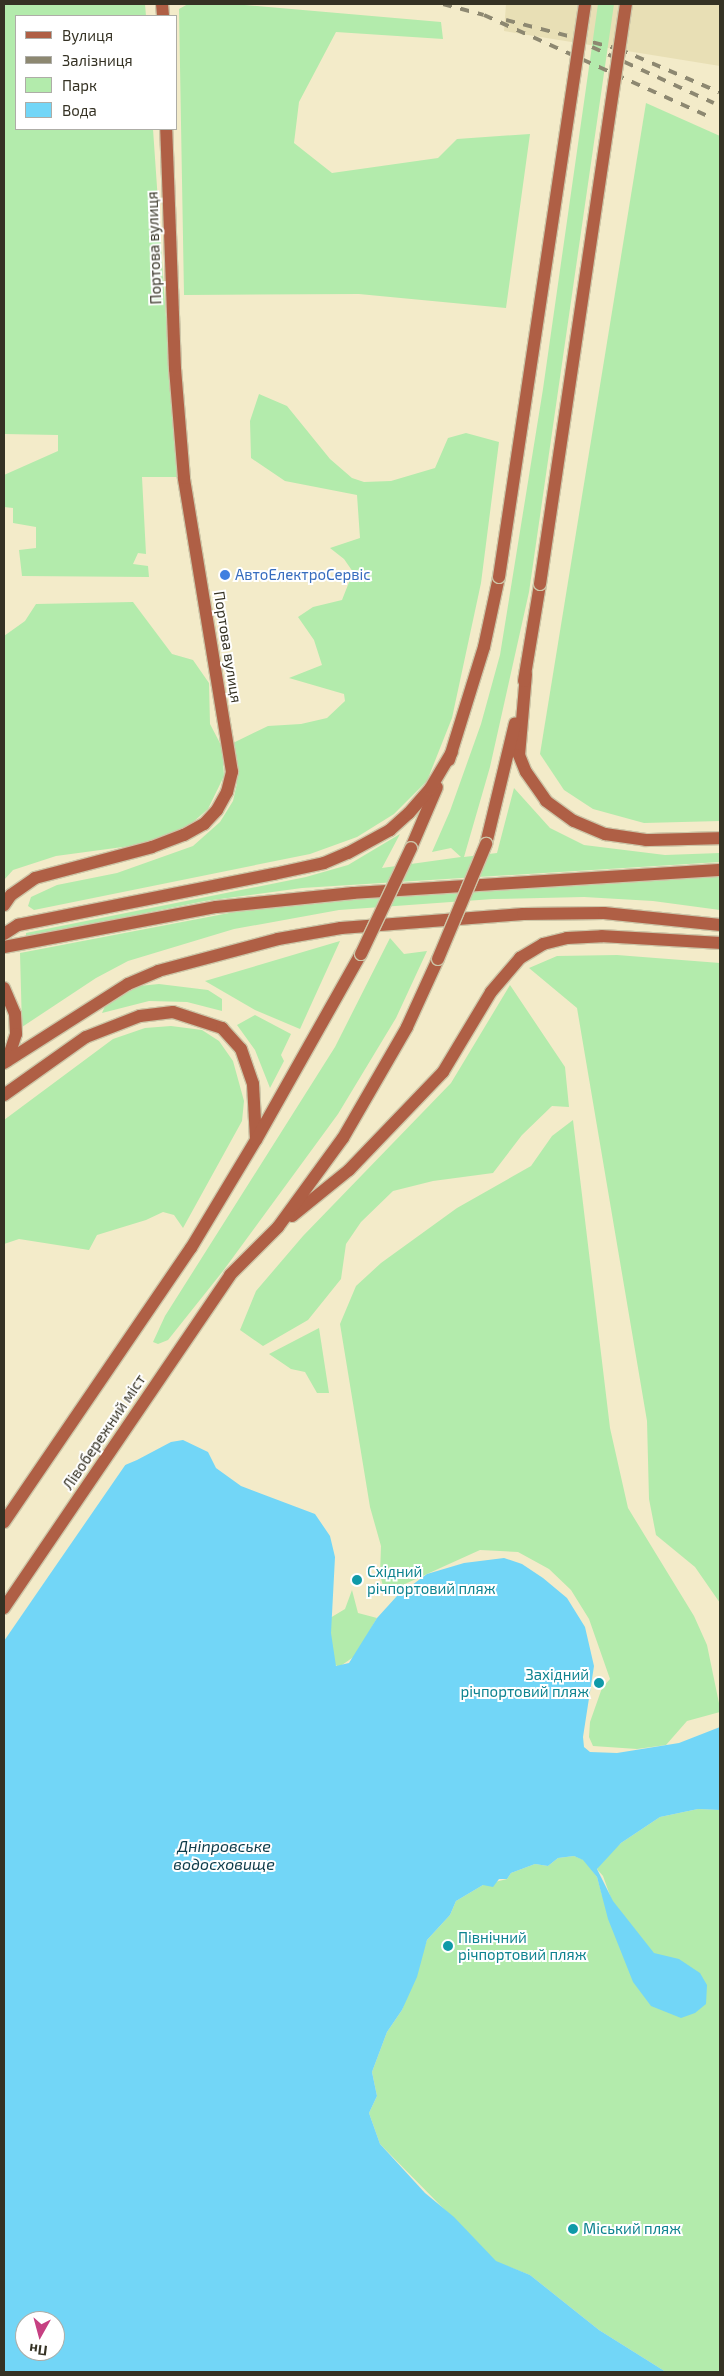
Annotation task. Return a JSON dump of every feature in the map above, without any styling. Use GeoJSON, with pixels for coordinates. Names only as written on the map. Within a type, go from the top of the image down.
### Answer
{"type":"FeatureCollection","features":[{"type":"Feature","properties":{"kind":"main road"},"geometry":{"type":"LineString","coordinates":[[4,1522],[191,1248],[256,1140],[361,954],[411,848],[452,752],[484,647],[499,577],[585,4]]}},
{"type":"Feature","properties":{"kind":"main road"},"geometry":{"type":"LineString","coordinates":[[626,4],[526,674],[519,755],[526,772],[546,801],[574,821],[605,834],[646,840],[720,838]]}},
{"type":"Feature","properties":{"kind":"main road","name":"Портова вулиця"},"geometry":{"type":"LineString","coordinates":[[4,905],[11,895],[35,878],[152,847],[197,828],[217,810],[227,792],[232,772],[184,478],[175,369],[166,130]]}},
{"type":"Feature","properties":{"kind":"main road"},"geometry":{"type":"LineString","coordinates":[[278,1227],[342,1138],[407,1027],[438,959],[486,844],[526,674]]}},
{"type":"Feature","properties":{"kind":"main road"},"geometry":{"type":"LineString","coordinates":[[4,934],[18,925],[274,874],[348,853],[390,830],[409,813],[430,788],[452,752]]}},
{"type":"Feature","properties":{"kind":"main road"},"geometry":{"type":"LineString","coordinates":[[4,947],[216,907],[362,892],[720,870]]}},
{"type":"Feature","properties":{"kind":"main road"},"geometry":{"type":"LineString","coordinates":[[5,1062],[128,984],[158,971],[278,939],[341,928],[523,914],[604,913],[720,925]]}},
{"type":"Feature","properties":{"kind":"main road"},"geometry":{"type":"LineString","coordinates":[[278,1227],[349,1170],[443,1072],[491,992],[520,958],[543,944],[566,938],[602,936],[720,943]]}},
{"type":"Feature","properties":{"kind":"main road"},"geometry":{"type":"LineString","coordinates":[[4,988],[9,996],[15,1024],[13,1048],[5,1062]]}},
{"type":"Feature","properties":{"kind":"main road"},"geometry":{"type":"LineString","coordinates":[[4,1095],[86,1037],[140,1016],[173,1012],[222,1028],[241,1049],[253,1084],[256,1140]]}},
{"type":"Feature","properties":{"kind":"main road","name":"Лівобережний міст"},"geometry":{"type":"LineString","coordinates":[[4,1608],[230,1276],[278,1227]]}},
{"type":"Feature","properties":{"kind":"shaded area"},"geometry":{"type":"Polygon","coordinates":[[[506,4],[720,4],[720,66],[504,31],[506,4]]]}},
{"type":"Feature","properties":{"kind":"green space"},"geometry":{"type":"Polygon","coordinates":[[[4,4],[145,4],[146,15],[15,15],[15,130],[153,130],[177,477],[142,477],[146,554],[138,553],[133,564],[148,566],[149,577],[22,576],[19,550],[36,548],[36,527],[13,523],[13,508],[4,507],[4,475],[58,451],[58,435],[4,434],[4,4]]]}},
{"type":"Feature","properties":{"kind":"green space"},"geometry":{"type":"Polygon","coordinates":[[[188,4],[233,4],[441,22],[443,39],[336,32],[299,102],[294,143],[332,173],[438,158],[457,139],[530,134],[506,308],[359,294],[184,295],[179,9],[188,4]]]}},
{"type":"Feature","properties":{"kind":"green space"},"geometry":{"type":"Polygon","coordinates":[[[598,4],[614,4],[529,592],[490,767],[464,857],[497,853],[514,788],[550,828],[584,845],[665,855],[720,853],[720,862],[302,888],[205,901],[26,937],[26,933],[306,877],[348,865],[400,834],[382,868],[461,857],[451,848],[432,852],[450,811],[481,724],[500,655],[543,389],[598,4]]]}},
{"type":"Feature","properties":{"kind":"green space"},"geometry":{"type":"Polygon","coordinates":[[[646,103],[720,136],[720,821],[644,823],[593,809],[564,790],[540,754],[646,103]]]}},
{"type":"Feature","properties":{"kind":"green space"},"geometry":{"type":"Polygon","coordinates":[[[259,394],[287,406],[330,459],[352,478],[364,482],[391,481],[435,468],[448,438],[466,433],[499,442],[481,583],[452,718],[427,781],[394,814],[357,837],[310,854],[34,910],[28,906],[31,897],[57,885],[117,873],[193,846],[220,822],[233,801],[237,783],[233,743],[268,726],[301,724],[327,718],[345,701],[344,694],[289,678],[322,665],[314,640],[298,617],[313,607],[342,600],[353,572],[344,559],[330,548],[360,538],[357,495],[285,481],[251,458],[250,421],[259,394]]]}},
{"type":"Feature","properties":{"kind":"green space"},"geometry":{"type":"Polygon","coordinates":[[[133,602],[172,654],[193,660],[209,683],[210,724],[222,747],[224,776],[208,809],[184,830],[145,844],[56,856],[13,870],[4,880],[4,636],[25,621],[36,604],[133,602]]]}},
{"type":"Feature","properties":{"kind":"green space"},"geometry":{"type":"Polygon","coordinates":[[[720,875],[720,910],[653,901],[584,897],[493,899],[339,910],[234,929],[128,961],[96,978],[22,1027],[20,953],[250,909],[397,892],[720,875]]]}},
{"type":"Feature","properties":{"kind":"green space"},"geometry":{"type":"Polygon","coordinates":[[[390,938],[404,954],[427,951],[396,1018],[338,1114],[223,1271],[168,1340],[158,1344],[153,1342],[165,1316],[335,1047],[390,938]]]}},
{"type":"Feature","properties":{"kind":"green space"},"geometry":{"type":"Polygon","coordinates":[[[340,941],[300,1029],[255,1010],[205,981],[340,941]]]}},
{"type":"Feature","properties":{"kind":"green space"},"geometry":{"type":"Polygon","coordinates":[[[617,955],[720,963],[720,1603],[695,1567],[656,1535],[649,1499],[647,1421],[577,1008],[529,968],[557,956],[617,955]]]}},
{"type":"Feature","properties":{"kind":"green space"},"geometry":{"type":"Polygon","coordinates":[[[159,984],[208,990],[222,999],[222,1011],[187,1002],[149,1001],[102,1013],[106,1004],[122,992],[139,986],[159,984]]]}},
{"type":"Feature","properties":{"kind":"green space"},"geometry":{"type":"Polygon","coordinates":[[[510,985],[565,1067],[569,1107],[552,1106],[522,1135],[493,1173],[433,1181],[393,1191],[361,1222],[346,1244],[341,1279],[308,1320],[263,1346],[240,1330],[256,1291],[303,1236],[451,1083],[510,985]]]}},
{"type":"Feature","properties":{"kind":"green space"},"geometry":{"type":"Polygon","coordinates":[[[255,1015],[291,1034],[281,1055],[284,1061],[270,1088],[255,1050],[237,1025],[255,1015]]]}},
{"type":"Feature","properties":{"kind":"green space"},"geometry":{"type":"Polygon","coordinates":[[[171,1026],[202,1030],[219,1041],[233,1061],[244,1101],[242,1121],[183,1228],[174,1215],[163,1212],[146,1220],[97,1235],[89,1250],[19,1239],[4,1244],[4,1120],[113,1039],[145,1028],[171,1026]]]}},
{"type":"Feature","properties":{"kind":"green space"},"geometry":{"type":"Polygon","coordinates":[[[573,1120],[610,1428],[628,1508],[694,1616],[707,1645],[720,1708],[720,1712],[687,1721],[666,1745],[637,1749],[593,1746],[589,1737],[590,1722],[602,1688],[610,1679],[589,1619],[571,1590],[549,1569],[518,1552],[480,1550],[385,1593],[380,1575],[381,1546],[370,1507],[340,1324],[356,1286],[381,1263],[457,1208],[531,1166],[552,1136],[573,1120]]]}},
{"type":"Feature","properties":{"kind":"green space"},"geometry":{"type":"Polygon","coordinates":[[[319,1328],[329,1393],[317,1393],[305,1372],[291,1369],[269,1354],[319,1328]]]}},
{"type":"Feature","properties":{"kind":"green space"},"geometry":{"type":"Polygon","coordinates":[[[352,1590],[358,1613],[377,1618],[355,1656],[339,1667],[334,1664],[332,1656],[330,1618],[345,1609],[352,1590]]]}},
{"type":"Feature","properties":{"kind":"green space"},"geometry":{"type":"Polygon","coordinates":[[[698,1809],[720,1810],[720,2372],[666,2372],[599,2330],[530,2275],[496,2262],[380,2144],[369,2113],[377,2096],[372,2072],[387,2032],[402,2010],[427,1940],[450,1915],[456,1901],[483,1885],[507,1879],[511,1873],[535,1864],[548,1866],[558,1858],[574,1856],[584,1860],[597,1877],[602,1895],[612,1901],[603,1876],[597,1869],[603,1859],[621,1843],[660,1817],[698,1809]]]}},
{"type":"Feature","properties":{"kind":"water","name":"Дніпровське водосховище"},"geometry":{"type":"Polygon","coordinates":[[[183,1440],[208,1452],[216,1468],[241,1486],[315,1514],[330,1536],[335,1557],[331,1633],[336,1666],[349,1663],[377,1618],[397,1596],[427,1574],[464,1563],[504,1558],[522,1564],[567,1598],[585,1627],[594,1666],[583,1737],[584,1747],[590,1752],[617,1753],[679,1743],[720,1727],[720,1810],[698,1809],[660,1817],[621,1843],[597,1869],[613,1901],[654,1953],[679,1959],[700,1973],[707,1985],[706,2004],[695,2013],[681,2018],[651,2006],[633,1982],[608,1919],[597,1877],[583,1860],[574,1856],[558,1858],[548,1866],[535,1864],[511,1873],[507,1879],[499,1879],[493,1887],[483,1885],[456,1901],[450,1915],[427,1940],[417,1977],[402,2010],[387,2032],[372,2072],[377,2096],[369,2113],[380,2144],[425,2193],[454,2217],[496,2261],[530,2275],[599,2330],[666,2372],[4,2372],[4,1516],[137,1460],[171,1442],[183,1440]]]}},
{"type":"Feature","properties":{"kind":"pier"},"geometry":{"type":"Polygon","coordinates":[[[128,1461],[48,1577],[4,1641],[4,1514],[128,1461]]]}},
{"type":"Feature","properties":{"kind":"railway"},"geometry":{"type":"LineString","coordinates":[[443,4],[484,15],[708,116]]}},
{"type":"Feature","properties":{"kind":"railway"},"geometry":{"type":"LineString","coordinates":[[506,20],[619,49],[719,92]]}},
{"type":"Feature","properties":{"kind":"railway"},"geometry":{"type":"LineString","coordinates":[[592,47],[714,103]]}},
{"type":"Feature","properties":{"kind":"place","name":"АвтоЕлектроСервіс"},"geometry":{"type":"Point","coordinates":[225,575]}},
{"type":"Feature","properties":{"kind":"place","name":"Східний річпортовий пляж"},"geometry":{"type":"Point","coordinates":[357,1580]}},
{"type":"Feature","properties":{"kind":"place","name":"Західний річпортовий пляж"},"geometry":{"type":"Point","coordinates":[599,1683]}},
{"type":"Feature","properties":{"kind":"place","name":"Північний річпортовий пляж"},"geometry":{"type":"Point","coordinates":[448,1946]}},
{"type":"Feature","properties":{"kind":"place","name":"Міський пляж"},"geometry":{"type":"Point","coordinates":[573,2229]}}]}
